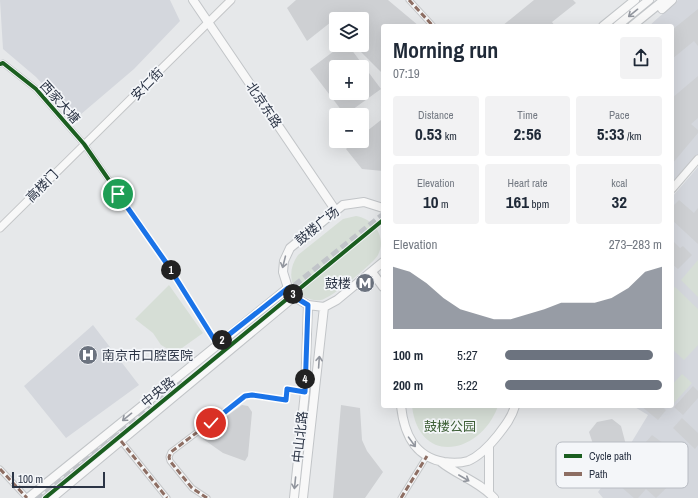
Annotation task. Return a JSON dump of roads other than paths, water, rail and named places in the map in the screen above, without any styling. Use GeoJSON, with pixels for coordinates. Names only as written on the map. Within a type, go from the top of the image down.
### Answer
{"type":"FeatureCollection","features":[{"type":"Feature","properties":{"kind":"main road","name":"北京东路"},"geometry":{"type":"LineString","coordinates":[[193,0],[336,211]]}},
{"type":"Feature","properties":{"kind":"main road"},"geometry":{"type":"LineString","coordinates":[[605,24],[635,0]]}},
{"type":"Feature","properties":{"kind":"main road"},"geometry":{"type":"LineString","coordinates":[[619,24],[649,0]]}},
{"type":"Feature","properties":{"kind":"main road"},"geometry":{"type":"LineString","coordinates":[[634,24],[664,0]]}},
{"type":"Feature","properties":{"kind":"main road"},"geometry":{"type":"LineString","coordinates":[[643,24],[672,0]]}},
{"type":"Feature","properties":{"kind":"main road","name":"鼓楼广场"},"geometry":{"type":"LineString","coordinates":[[324,307],[308,305],[295,296],[288,288],[282,272],[286,254],[290,248],[343,205],[364,202],[381,206]]}},
{"type":"Feature","properties":{"kind":"main road"},"geometry":{"type":"LineString","coordinates":[[324,307],[337,300],[381,264]]}},
{"type":"Feature","properties":{"kind":"main road"},"geometry":{"type":"LineString","coordinates":[[372,272],[381,284]]}},
{"type":"Feature","properties":{"kind":"main road","name":"中央路"},"geometry":{"type":"LineString","coordinates":[[27,498],[288,288]]}},
{"type":"Feature","properties":{"kind":"main road","name":"中央路"},"geometry":{"type":"LineString","coordinates":[[52,498],[295,296]]}},
{"type":"Feature","properties":{"kind":"main road","name":"中山北路"},"geometry":{"type":"LineString","coordinates":[[294,498],[305,392],[308,305]]}},
{"type":"Feature","properties":{"kind":"main road","name":"中山北路"},"geometry":{"type":"LineString","coordinates":[[303,498],[324,307]]}},
{"type":"Feature","properties":{"kind":"main road"},"geometry":{"type":"LineString","coordinates":[[400,408],[404,426],[410,440],[427,456],[449,463],[469,460],[489,446],[510,420],[514,408]]}},
{"type":"Feature","properties":{"kind":"main road"},"geometry":{"type":"LineString","coordinates":[[489,446],[492,495]]}},
{"type":"Feature","properties":{"kind":"main road"},"geometry":{"type":"LineString","coordinates":[[440,461],[450,470],[492,495]]}},
{"type":"Feature","properties":{"kind":"street","name":"安仁街"},"geometry":{"type":"LineString","coordinates":[[84,144],[231,0]]}},
{"type":"Feature","properties":{"kind":"street"},"geometry":{"type":"LineString","coordinates":[[408,0],[431,24]]}},
{"type":"Feature","properties":{"kind":"street","name":"西家大塘"},"geometry":{"type":"LineString","coordinates":[[0,64],[3,63],[36,88],[84,144],[167,264],[217,344]]}},
{"type":"Feature","properties":{"kind":"street","name":"高楼门"},"geometry":{"type":"LineString","coordinates":[[0,228],[84,144]]}},
{"type":"Feature","properties":{"kind":"street"},"geometry":{"type":"LineString","coordinates":[[674,187],[698,159]]}},
{"type":"Feature","properties":{"kind":"street"},"geometry":{"type":"LineString","coordinates":[[207,498],[192,488],[170,461],[169,457],[171,452],[245,396],[252,395],[286,400],[287,389],[305,392]]}},
{"type":"Feature","properties":{"kind":"street"},"geometry":{"type":"LineString","coordinates":[[121,441],[166,498]]}},
{"type":"Feature","properties":{"kind":"street"},"geometry":{"type":"LineString","coordinates":[[402,498],[427,456]]}},
{"type":"Feature","properties":{"kind":"street"},"geometry":{"type":"LineString","coordinates":[[0,469],[27,498]]}},
{"type":"Feature","properties":{"kind":"tunnel"},"geometry":{"type":"LineString","coordinates":[[286,294],[381,218]]}},
{"type":"Feature","properties":{"kind":"tunnel"},"geometry":{"type":"LineString","coordinates":[[35,498],[181,380]]}},
{"type":"Feature","properties":{"kind":"tunnel"},"geometry":{"type":"LineString","coordinates":[[45,498],[121,435]]}},
{"type":"Feature","properties":{"kind":"place","name":"鼓楼"},"geometry":{"type":"Point","coordinates":[365,283]}},
{"type":"Feature","properties":{"kind":"place","name":"南京市口腔医院"},"geometry":{"type":"Point","coordinates":[88,355]}},
{"type":"Feature","properties":{"kind":"park label","name":"鼓楼公园"},"geometry":{"type":"Point","coordinates":[450,426]}}]}
